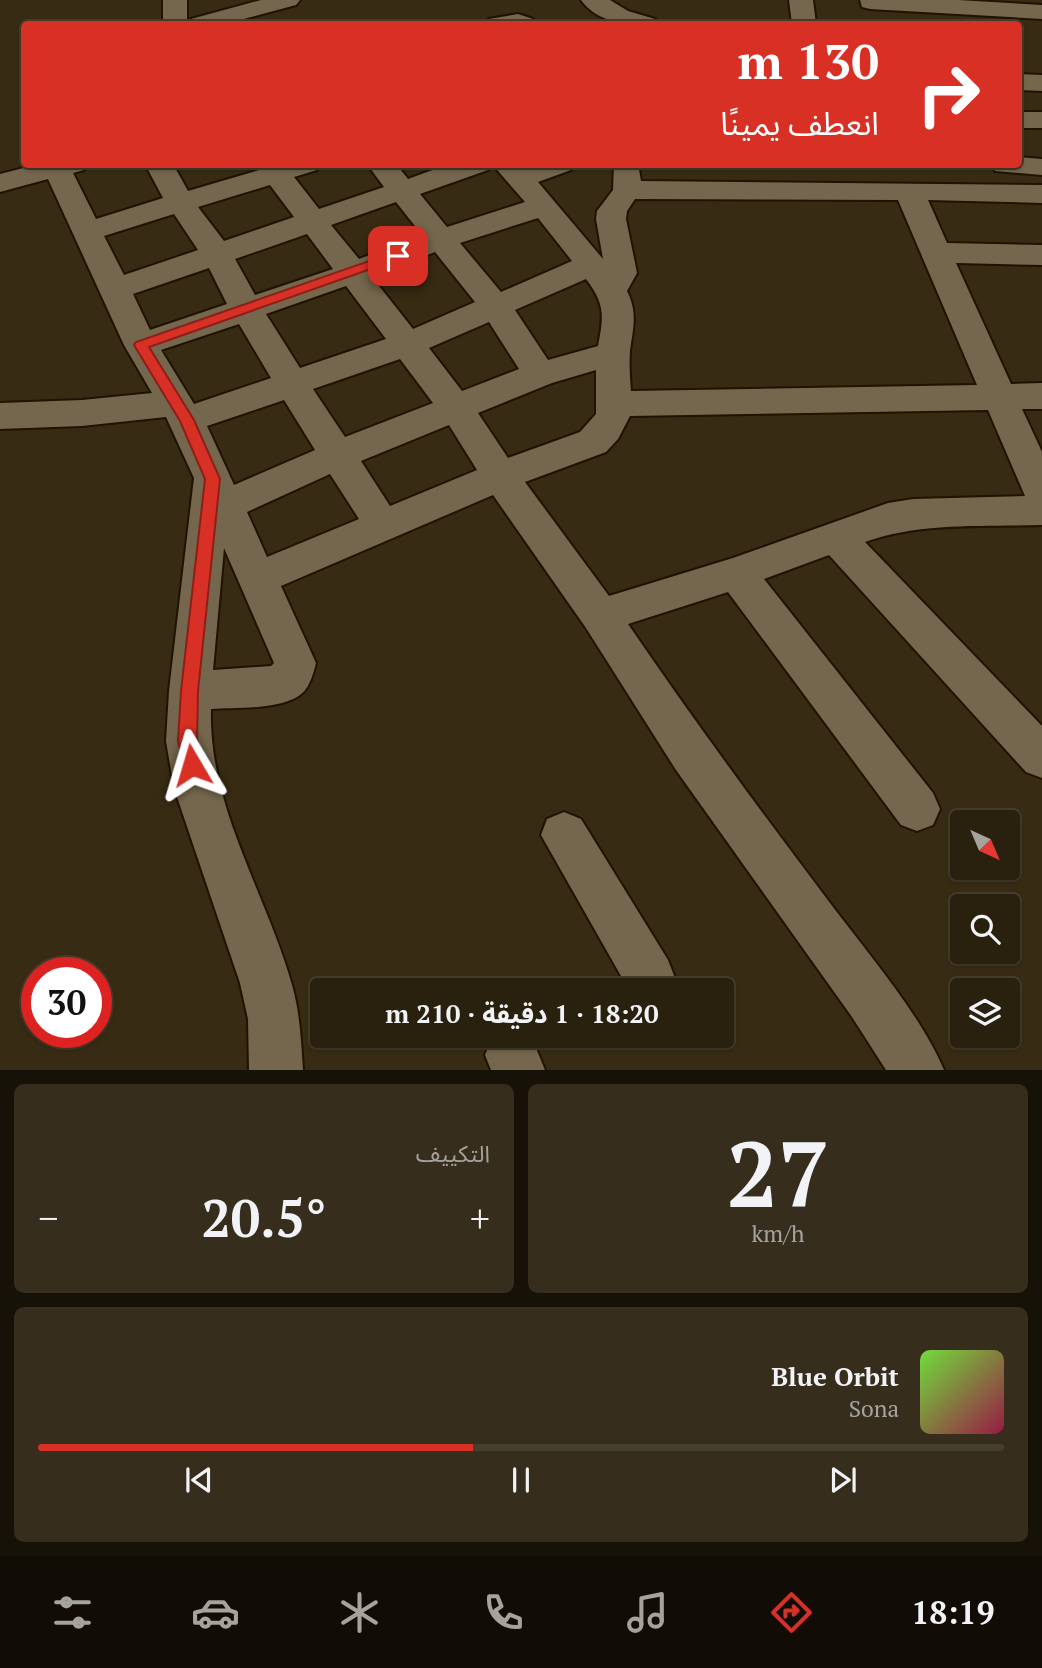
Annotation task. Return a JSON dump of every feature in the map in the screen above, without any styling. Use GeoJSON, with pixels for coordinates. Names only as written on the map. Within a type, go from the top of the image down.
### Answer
{"type":"FeatureCollection","features":[{"type":"Feature","properties":{"kind":"street"},"geometry":{"type":"LineString","coordinates":[[175,0],[175,21]]}},
{"type":"Feature","properties":{"kind":"street"},"geometry":{"type":"LineString","coordinates":[[593,0],[608,10],[639,21]]}},
{"type":"Feature","properties":{"kind":"street"},"geometry":{"type":"LineString","coordinates":[[640,0],[646,21]]}},
{"type":"Feature","properties":{"kind":"street"},"geometry":{"type":"LineString","coordinates":[[801,0],[804,21]]}},
{"type":"Feature","properties":{"kind":"street"},"geometry":{"type":"LineString","coordinates":[[211,21],[278,3],[284,21]]}},
{"type":"Feature","properties":{"kind":"street"},"geometry":{"type":"LineString","coordinates":[[873,9],[1042,12]]}},
{"type":"Feature","properties":{"kind":"street"},"geometry":{"type":"LineString","coordinates":[[1022,82],[1042,83]]}},
{"type":"Feature","properties":{"kind":"street"},"geometry":{"type":"LineString","coordinates":[[1022,120],[1042,120]]}},
{"type":"Feature","properties":{"kind":"street"},"geometry":{"type":"LineString","coordinates":[[1022,166],[1042,167]]}},
{"type":"Feature","properties":{"kind":"street"},"geometry":{"type":"LineString","coordinates":[[0,183],[62,168]]}},
{"type":"Feature","properties":{"kind":"street"},"geometry":{"type":"LineString","coordinates":[[66,168],[88,231],[141,345],[182,412],[295,663],[292,676],[280,685],[190,691]]}},
{"type":"Feature","properties":{"kind":"street"},"geometry":{"type":"LineString","coordinates":[[161,168],[180,202],[217,254],[246,309],[292,384],[383,526]]}},
{"type":"Feature","properties":{"kind":"street"},"geometry":{"type":"LineString","coordinates":[[88,231],[284,168],[314,220],[456,408],[692,755],[870,999],[917,1069]]}},
{"type":"Feature","properties":{"kind":"street"},"geometry":{"type":"LineString","coordinates":[[384,168],[495,306],[540,374]]}},
{"type":"Feature","properties":{"kind":"street"},"geometry":{"type":"LineString","coordinates":[[116,289],[467,168]]}},
{"type":"Feature","properties":{"kind":"street"},"geometry":{"type":"LineString","coordinates":[[513,171],[534,168]]}},
{"type":"Feature","properties":{"kind":"street"},"geometry":{"type":"LineString","coordinates":[[1006,168],[1010,194]]}},
{"type":"Feature","properties":{"kind":"street"},"geometry":{"type":"LineString","coordinates":[[257,579],[500,476],[593,442],[605,430],[614,414],[612,353],[619,323],[618,305],[601,277],[513,171]]}},
{"type":"Feature","properties":{"kind":"street"},"geometry":{"type":"LineString","coordinates":[[141,345],[353,273],[443,238],[552,215],[621,188],[1042,194]]}},
{"type":"Feature","properties":{"kind":"street"},"geometry":{"type":"LineString","coordinates":[[0,416],[182,412],[292,384],[408,344],[495,306],[601,277],[619,281],[621,188]]}},
{"type":"Feature","properties":{"kind":"street"},"geometry":{"type":"LineString","coordinates":[[909,191],[1042,493]]}},
{"type":"Feature","properties":{"kind":"street"},"geometry":{"type":"LineString","coordinates":[[936,253],[1042,255]]}},
{"type":"Feature","properties":{"kind":"street"},"geometry":{"type":"LineString","coordinates":[[219,492],[338,455],[540,374],[612,353]]}},
{"type":"Feature","properties":{"kind":"street"},"geometry":{"type":"LineString","coordinates":[[614,404],[1042,396]]}},
{"type":"Feature","properties":{"kind":"street"},"geometry":{"type":"LineString","coordinates":[[219,492],[190,691],[188,741],[197,788],[266,983],[274,1019],[276,1069]]}},
{"type":"Feature","properties":{"kind":"street"},"geometry":{"type":"LineString","coordinates":[[600,616],[736,573],[876,522],[913,514],[1042,510]]}},
{"type":"Feature","properties":{"kind":"street"},"geometry":{"type":"LineString","coordinates":[[836,537],[1042,757]]}},
{"type":"Feature","properties":{"kind":"street"},"geometry":{"type":"LineString","coordinates":[[736,573],[917,809]]}},
{"type":"Feature","properties":{"kind":"street"},"geometry":{"type":"LineString","coordinates":[[564,835],[650,978]]}},
{"type":"Feature","properties":{"kind":"route"},"geometry":{"type":"LineString","coordinates":[[192,765],[188,741],[190,691],[212,479],[187,420],[141,345],[398,256]]}}]}
